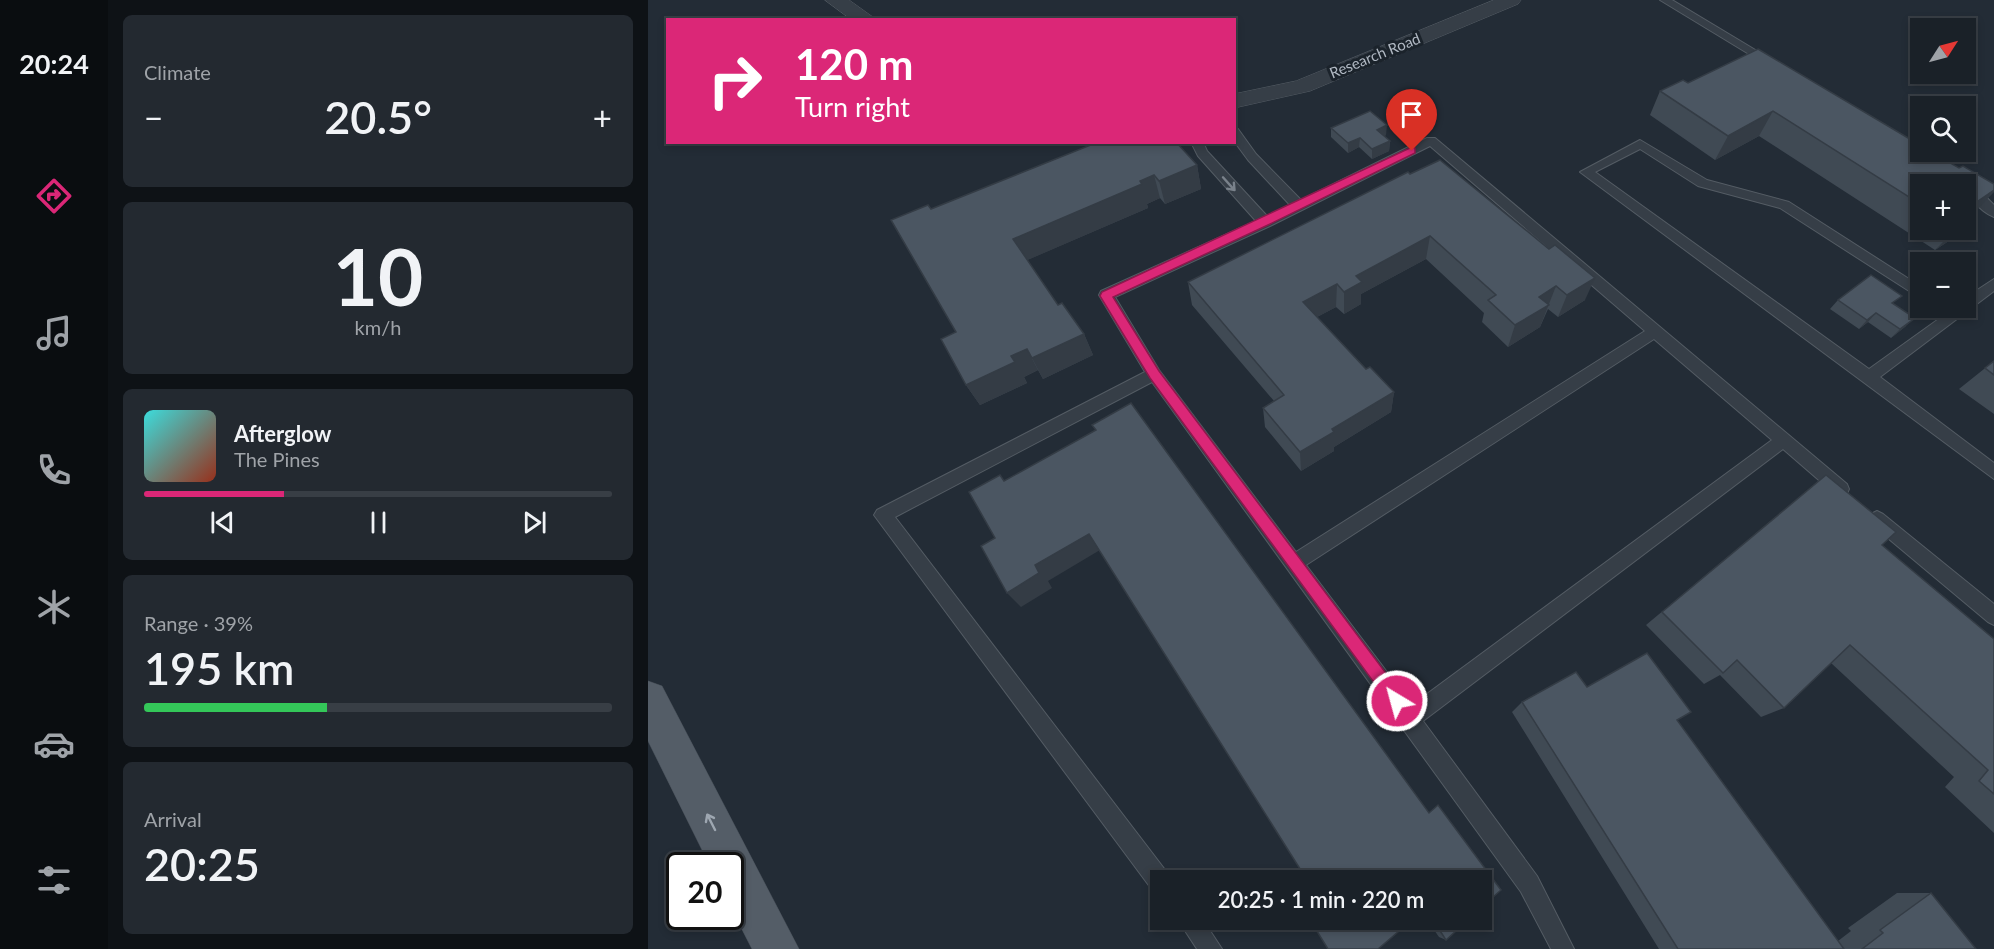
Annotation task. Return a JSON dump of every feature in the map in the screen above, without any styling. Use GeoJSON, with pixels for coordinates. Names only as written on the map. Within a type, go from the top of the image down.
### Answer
{"type":"FeatureCollection","features":[{"type":"Feature","properties":{"kind":"main road"},"geometry":{"type":"LineString","coordinates":[[648,700],[776,949]]}},
{"type":"Feature","properties":{"kind":"street"},"geometry":{"type":"LineString","coordinates":[[835,0],[864,18]]}},
{"type":"Feature","properties":{"kind":"street","name":"Research Road"},"geometry":{"type":"LineString","coordinates":[[1236,102],[1302,86],[1511,0]]}},
{"type":"Feature","properties":{"kind":"lane"},"geometry":{"type":"LineString","coordinates":[[1665,0],[1785,72]]}},
{"type":"Feature","properties":{"kind":"lane"},"geometry":{"type":"LineString","coordinates":[[1236,135],[1252,157],[1299,206]]}},
{"type":"Feature","properties":{"kind":"lane"},"geometry":{"type":"LineString","coordinates":[[1563,949],[1529,884],[1410,719],[1154,374],[1106,296],[1264,223],[1431,141],[1782,441],[1994,616]]}},
{"type":"Feature","properties":{"kind":"lane"},"geometry":{"type":"LineString","coordinates":[[1198,144],[1209,161],[1264,223]]}},
{"type":"Feature","properties":{"kind":"lane"},"geometry":{"type":"LineString","coordinates":[[1910,287],[1784,205],[1703,183],[1640,144],[1586,172],[1869,377],[1994,472]]}},
{"type":"Feature","properties":{"kind":"lane"},"geometry":{"type":"LineString","coordinates":[[1994,195],[1961,176],[1978,200],[1994,212]]}},
{"type":"Feature","properties":{"kind":"lane"},"geometry":{"type":"LineString","coordinates":[[1976,297],[1994,284]]}},
{"type":"Feature","properties":{"kind":"lane"},"geometry":{"type":"LineString","coordinates":[[1869,377],[1944,318]]}},
{"type":"Feature","properties":{"kind":"lane"},"geometry":{"type":"LineString","coordinates":[[1294,563],[1654,332]]}},
{"type":"Feature","properties":{"kind":"lane"},"geometry":{"type":"LineString","coordinates":[[1152,870],[883,515],[1154,374]]}},
{"type":"Feature","properties":{"kind":"lane"},"geometry":{"type":"LineString","coordinates":[[1410,719],[1782,441]]}},
{"type":"Feature","properties":{"kind":"lane"},"geometry":{"type":"LineString","coordinates":[[1197,930],[1211,949]]}},
{"type":"Feature","properties":{"kind":"building"},"geometry":{"type":"Polygon","coordinates":[[[1758,49],[1910,139],[1910,162],[1948,162],[1959,168],[1963,166],[1994,184],[1994,190],[1976,202],[1976,174],[1910,174],[1910,198],[1773,111],[1728,136],[1660,91],[1683,80],[1688,83],[1758,49]]]}},
{"type":"Feature","properties":{"kind":"building"},"geometry":{"type":"Polygon","coordinates":[[[1370,111],[1387,125],[1377,130],[1390,141],[1372,149],[1360,138],[1348,143],[1331,128],[1370,111]]]}},
{"type":"Feature","properties":{"kind":"building"},"geometry":{"type":"Polygon","coordinates":[[[1093,144],[1178,144],[1197,165],[1159,181],[1154,175],[1140,181],[1142,184],[1013,239],[1058,305],[1062,303],[1084,334],[1032,358],[1027,349],[1011,356],[1015,362],[966,385],[941,339],[956,332],[891,220],[928,205],[931,209],[1093,144]]]}},
{"type":"Feature","properties":{"kind":"building"},"geometry":{"type":"Polygon","coordinates":[[[1440,160],[1549,249],[1555,245],[1595,278],[1567,295],[1556,286],[1539,297],[1549,305],[1515,325],[1488,300],[1496,295],[1430,236],[1356,276],[1362,282],[1344,292],[1337,284],[1303,302],[1366,369],[1370,367],[1394,392],[1332,429],[1334,432],[1300,452],[1263,408],[1284,395],[1188,282],[1408,172],[1410,174],[1440,160]]]}},
{"type":"Feature","properties":{"kind":"building"},"geometry":{"type":"Polygon","coordinates":[[[1871,275],[1902,296],[1892,303],[1910,315],[1910,318],[1915,318],[1900,329],[1876,313],[1867,320],[1838,300],[1871,275]]]}},
{"type":"Feature","properties":{"kind":"building"},"geometry":{"type":"Polygon","coordinates":[[[1994,361],[1994,375],[1985,368],[1994,361]]]}},
{"type":"Feature","properties":{"kind":"building"},"geometry":{"type":"Polygon","coordinates":[[[1131,403],[1429,813],[1438,805],[1486,870],[1301,870],[1089,534],[1035,565],[1039,573],[1007,593],[981,546],[995,538],[969,492],[1000,475],[1004,481],[1096,430],[1092,425],[1131,403]]]}},
{"type":"Feature","properties":{"kind":"building"},"geometry":{"type":"Polygon","coordinates":[[[1826,475],[1896,532],[1882,545],[1994,639],[1994,794],[1979,781],[1988,770],[1850,645],[1784,708],[1737,660],[1723,673],[1662,612],[1826,475]]]}},
{"type":"Feature","properties":{"kind":"building"},"geometry":{"type":"Polygon","coordinates":[[[1647,653],[1691,712],[1677,720],[1844,949],[1678,949],[1522,702],[1576,672],[1587,687],[1647,653]]]}},
{"type":"Feature","properties":{"kind":"building"},"geometry":{"type":"Polygon","coordinates":[[[1492,878],[1501,890],[1492,898],[1492,878]]]}},
{"type":"Feature","properties":{"kind":"building"},"geometry":{"type":"Polygon","coordinates":[[[1931,893],[1976,949],[1862,949],[1883,933],[1880,930],[1931,893]]]}},
{"type":"Feature","properties":{"kind":"building"},"geometry":{"type":"Polygon","coordinates":[[[1316,930],[1400,930],[1378,949],[1328,949],[1316,930]]]}},
{"type":"Feature","properties":{"kind":"building"},"geometry":{"type":"Polygon","coordinates":[[[1440,930],[1457,930],[1446,940],[1440,930]]]}},
{"type":"Feature","properties":{"kind":"route"},"geometry":{"type":"LineString","coordinates":[[1397,701],[1154,374],[1106,296],[1412,151]]}}]}
